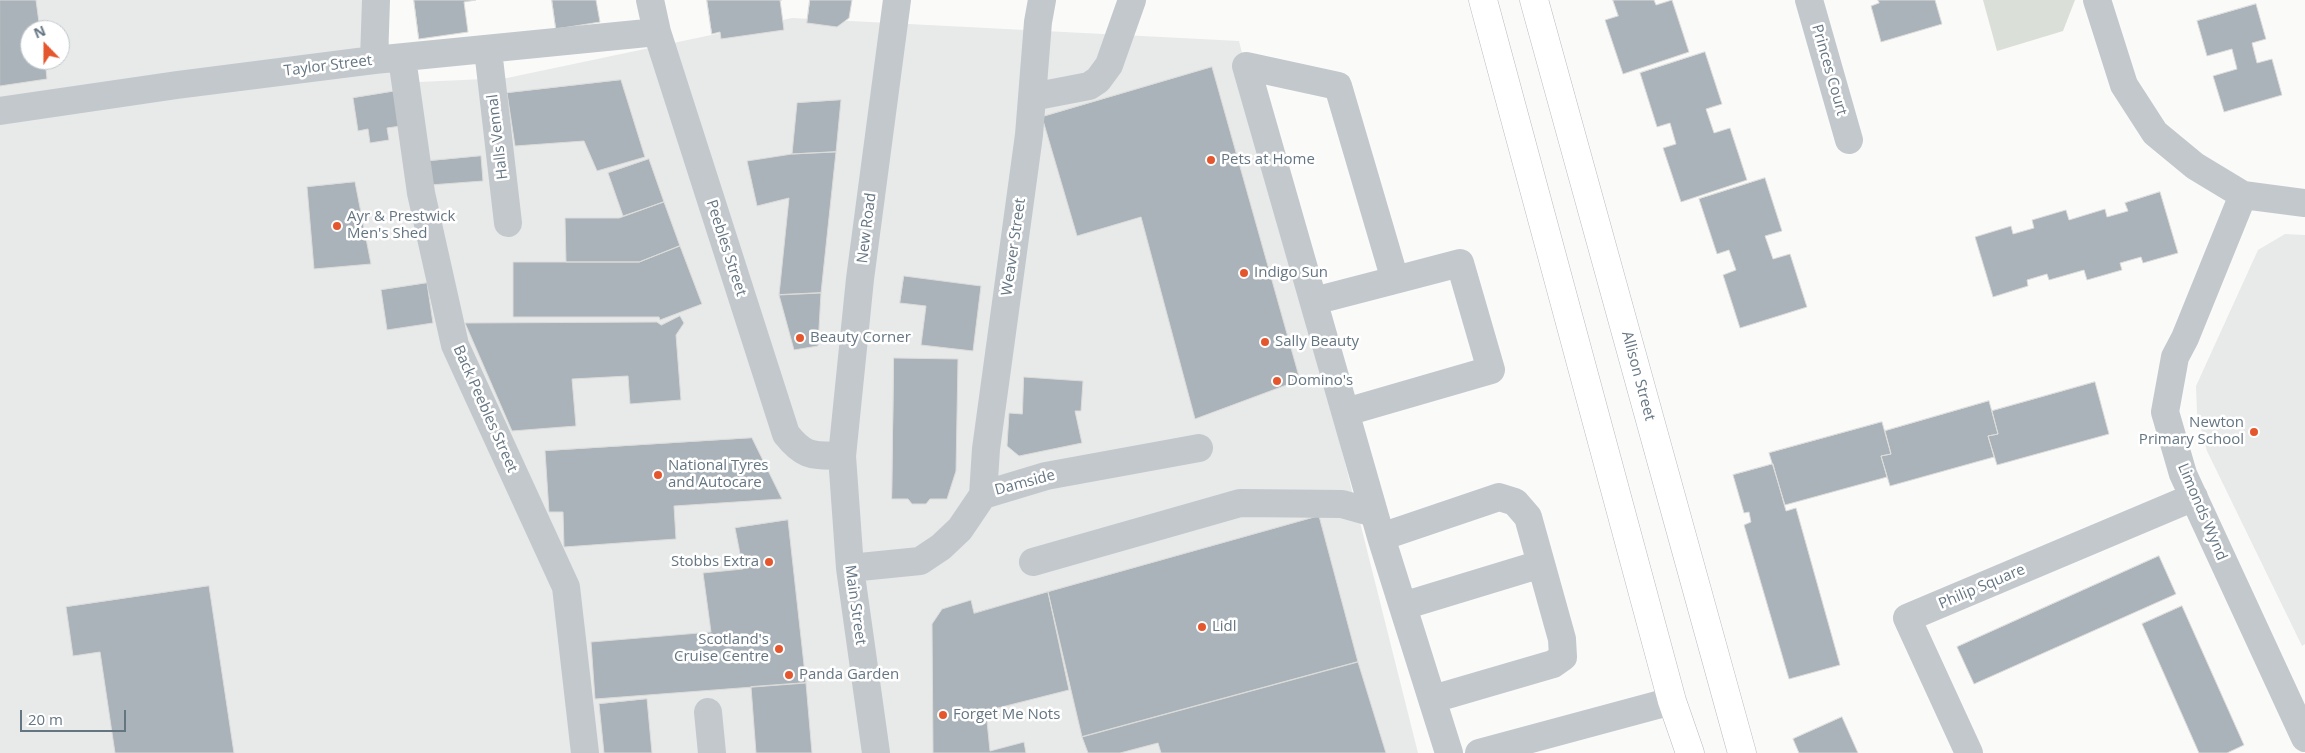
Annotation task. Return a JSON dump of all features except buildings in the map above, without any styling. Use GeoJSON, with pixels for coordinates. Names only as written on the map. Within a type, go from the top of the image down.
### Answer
{"type":"FeatureCollection","features":[{"type":"Feature","properties":{"kind":"main road"},"geometry":{"type":"LineString","coordinates":[[1483,0],[1672,701],[1690,753]]}},
{"type":"Feature","properties":{"kind":"main road","name":"Allison Street"},"geometry":{"type":"LineString","coordinates":[[1534,0],[1742,753]]}},
{"type":"Feature","properties":{"kind":"street"},"geometry":{"type":"LineString","coordinates":[[374,60],[376,0]]}},
{"type":"Feature","properties":{"kind":"street","name":"Peebles Street"},"geometry":{"type":"LineString","coordinates":[[650,0],[656,32],[786,434],[798,449],[817,455],[842,456]]}},
{"type":"Feature","properties":{"kind":"street","name":"New Road"},"geometry":{"type":"LineString","coordinates":[[842,456],[860,279],[897,0]]}},
{"type":"Feature","properties":{"kind":"street","name":"Weaver Street"},"geometry":{"type":"LineString","coordinates":[[984,495],[986,449],[1029,136],[1042,0]]}},
{"type":"Feature","properties":{"kind":"street"},"geometry":{"type":"LineString","coordinates":[[1032,97],[1089,86],[1098,80],[1109,65],[1132,0]]}},
{"type":"Feature","properties":{"kind":"street","name":"Princes Court"},"geometry":{"type":"LineString","coordinates":[[1809,0],[1848,140]]}},
{"type":"Feature","properties":{"kind":"street"},"geometry":{"type":"LineString","coordinates":[[2098,0],[2124,85],[2155,133],[2195,166],[2242,195],[2305,203]]}},
{"type":"Feature","properties":{"kind":"street","name":"Taylor Street"},"geometry":{"type":"LineString","coordinates":[[0,111],[177,84],[374,60],[656,32]]}},
{"type":"Feature","properties":{"kind":"street","name":"Halls Vennal"},"geometry":{"type":"LineString","coordinates":[[488,50],[508,223]]}},
{"type":"Feature","properties":{"kind":"street","name":"Back Peebles Street"},"geometry":{"type":"LineString","coordinates":[[402,58],[421,194],[455,345],[566,587],[585,753]]}},
{"type":"Feature","properties":{"kind":"street"},"geometry":{"type":"LineString","coordinates":[[1395,280],[1338,86],[1246,66],[1377,525],[1449,753]]}},
{"type":"Feature","properties":{"kind":"street","name":"Limonds Wynd"},"geometry":{"type":"LineString","coordinates":[[2242,195],[2185,338],[2175,357],[2166,412],[2183,474],[2305,738]]}},
{"type":"Feature","properties":{"kind":"street"},"geometry":{"type":"LineString","coordinates":[[1314,302],[1460,263],[1491,370],[1346,412]]}},
{"type":"Feature","properties":{"kind":"street","name":"Damside"},"geometry":{"type":"LineString","coordinates":[[850,568],[920,561],[941,547],[960,529],[984,495],[1046,476],[1199,448]]}},
{"type":"Feature","properties":{"kind":"street","name":"Main Street"},"geometry":{"type":"LineString","coordinates":[[842,456],[850,568],[876,753]]}},
{"type":"Feature","properties":{"kind":"street"},"geometry":{"type":"LineString","coordinates":[[1033,562],[1240,503],[1342,504],[1377,525],[1499,497],[1515,502],[1528,517],[1562,639],[1563,657],[1553,664],[1432,699]]}},
{"type":"Feature","properties":{"kind":"street","name":"Philip Square"},"geometry":{"type":"LineString","coordinates":[[1970,753],[1907,618],[2194,497]]}},
{"type":"Feature","properties":{"kind":"street"},"geometry":{"type":"LineString","coordinates":[[1403,606],[1541,564]]}},
{"type":"Feature","properties":{"kind":"street"},"geometry":{"type":"LineString","coordinates":[[1479,753],[1672,701]]}},
{"type":"Feature","properties":{"kind":"street"},"geometry":{"type":"LineString","coordinates":[[708,712],[712,753]]}},
{"type":"Feature","properties":{"kind":"shaded area"},"geometry":{"type":"Polygon","coordinates":[[[0,0],[381,0],[396,83],[507,78],[792,18],[1239,41],[1418,753],[0,753],[0,0]]]}},
{"type":"Feature","properties":{"kind":"shaded area"},"geometry":{"type":"Polygon","coordinates":[[[1983,0],[2075,0],[2063,31],[1997,51],[1983,0]]]}},
{"type":"Feature","properties":{"kind":"shaded area","name":"Newton Primary School"},"geometry":{"type":"Polygon","coordinates":[[[2285,234],[2305,235],[2305,644],[2302,646],[2207,451],[2197,413],[2196,386],[2258,250],[2285,234]]]}},
{"type":"Feature","properties":{"kind":"place","name":"Pets at Home"},"geometry":{"type":"Point","coordinates":[1211,160]}},
{"type":"Feature","properties":{"kind":"place","name":"Ayr & Prestwick Men's Shed"},"geometry":{"type":"Point","coordinates":[337,226]}},
{"type":"Feature","properties":{"kind":"place","name":"Indigo Sun"},"geometry":{"type":"Point","coordinates":[1244,273]}},
{"type":"Feature","properties":{"kind":"place","name":"Beauty Corner"},"geometry":{"type":"Point","coordinates":[800,338]}},
{"type":"Feature","properties":{"kind":"place","name":"Sally Beauty"},"geometry":{"type":"Point","coordinates":[1265,342]}},
{"type":"Feature","properties":{"kind":"place","name":"Domino's"},"geometry":{"type":"Point","coordinates":[1277,381]}},
{"type":"Feature","properties":{"kind":"place","name":"Newton Primary School"},"geometry":{"type":"Point","coordinates":[2254,432]}},
{"type":"Feature","properties":{"kind":"place","name":"National Tyres and Autocare"},"geometry":{"type":"Point","coordinates":[658,475]}},
{"type":"Feature","properties":{"kind":"place","name":"Stobbs Extra"},"geometry":{"type":"Point","coordinates":[769,562]}},
{"type":"Feature","properties":{"kind":"place","name":"Lidl"},"geometry":{"type":"Point","coordinates":[1202,627]}},
{"type":"Feature","properties":{"kind":"place","name":"Scotland's Cruise Centre"},"geometry":{"type":"Point","coordinates":[779,649]}},
{"type":"Feature","properties":{"kind":"place","name":"Panda Garden"},"geometry":{"type":"Point","coordinates":[789,675]}},
{"type":"Feature","properties":{"kind":"place","name":"Forget Me Nots"},"geometry":{"type":"Point","coordinates":[943,715]}}]}
